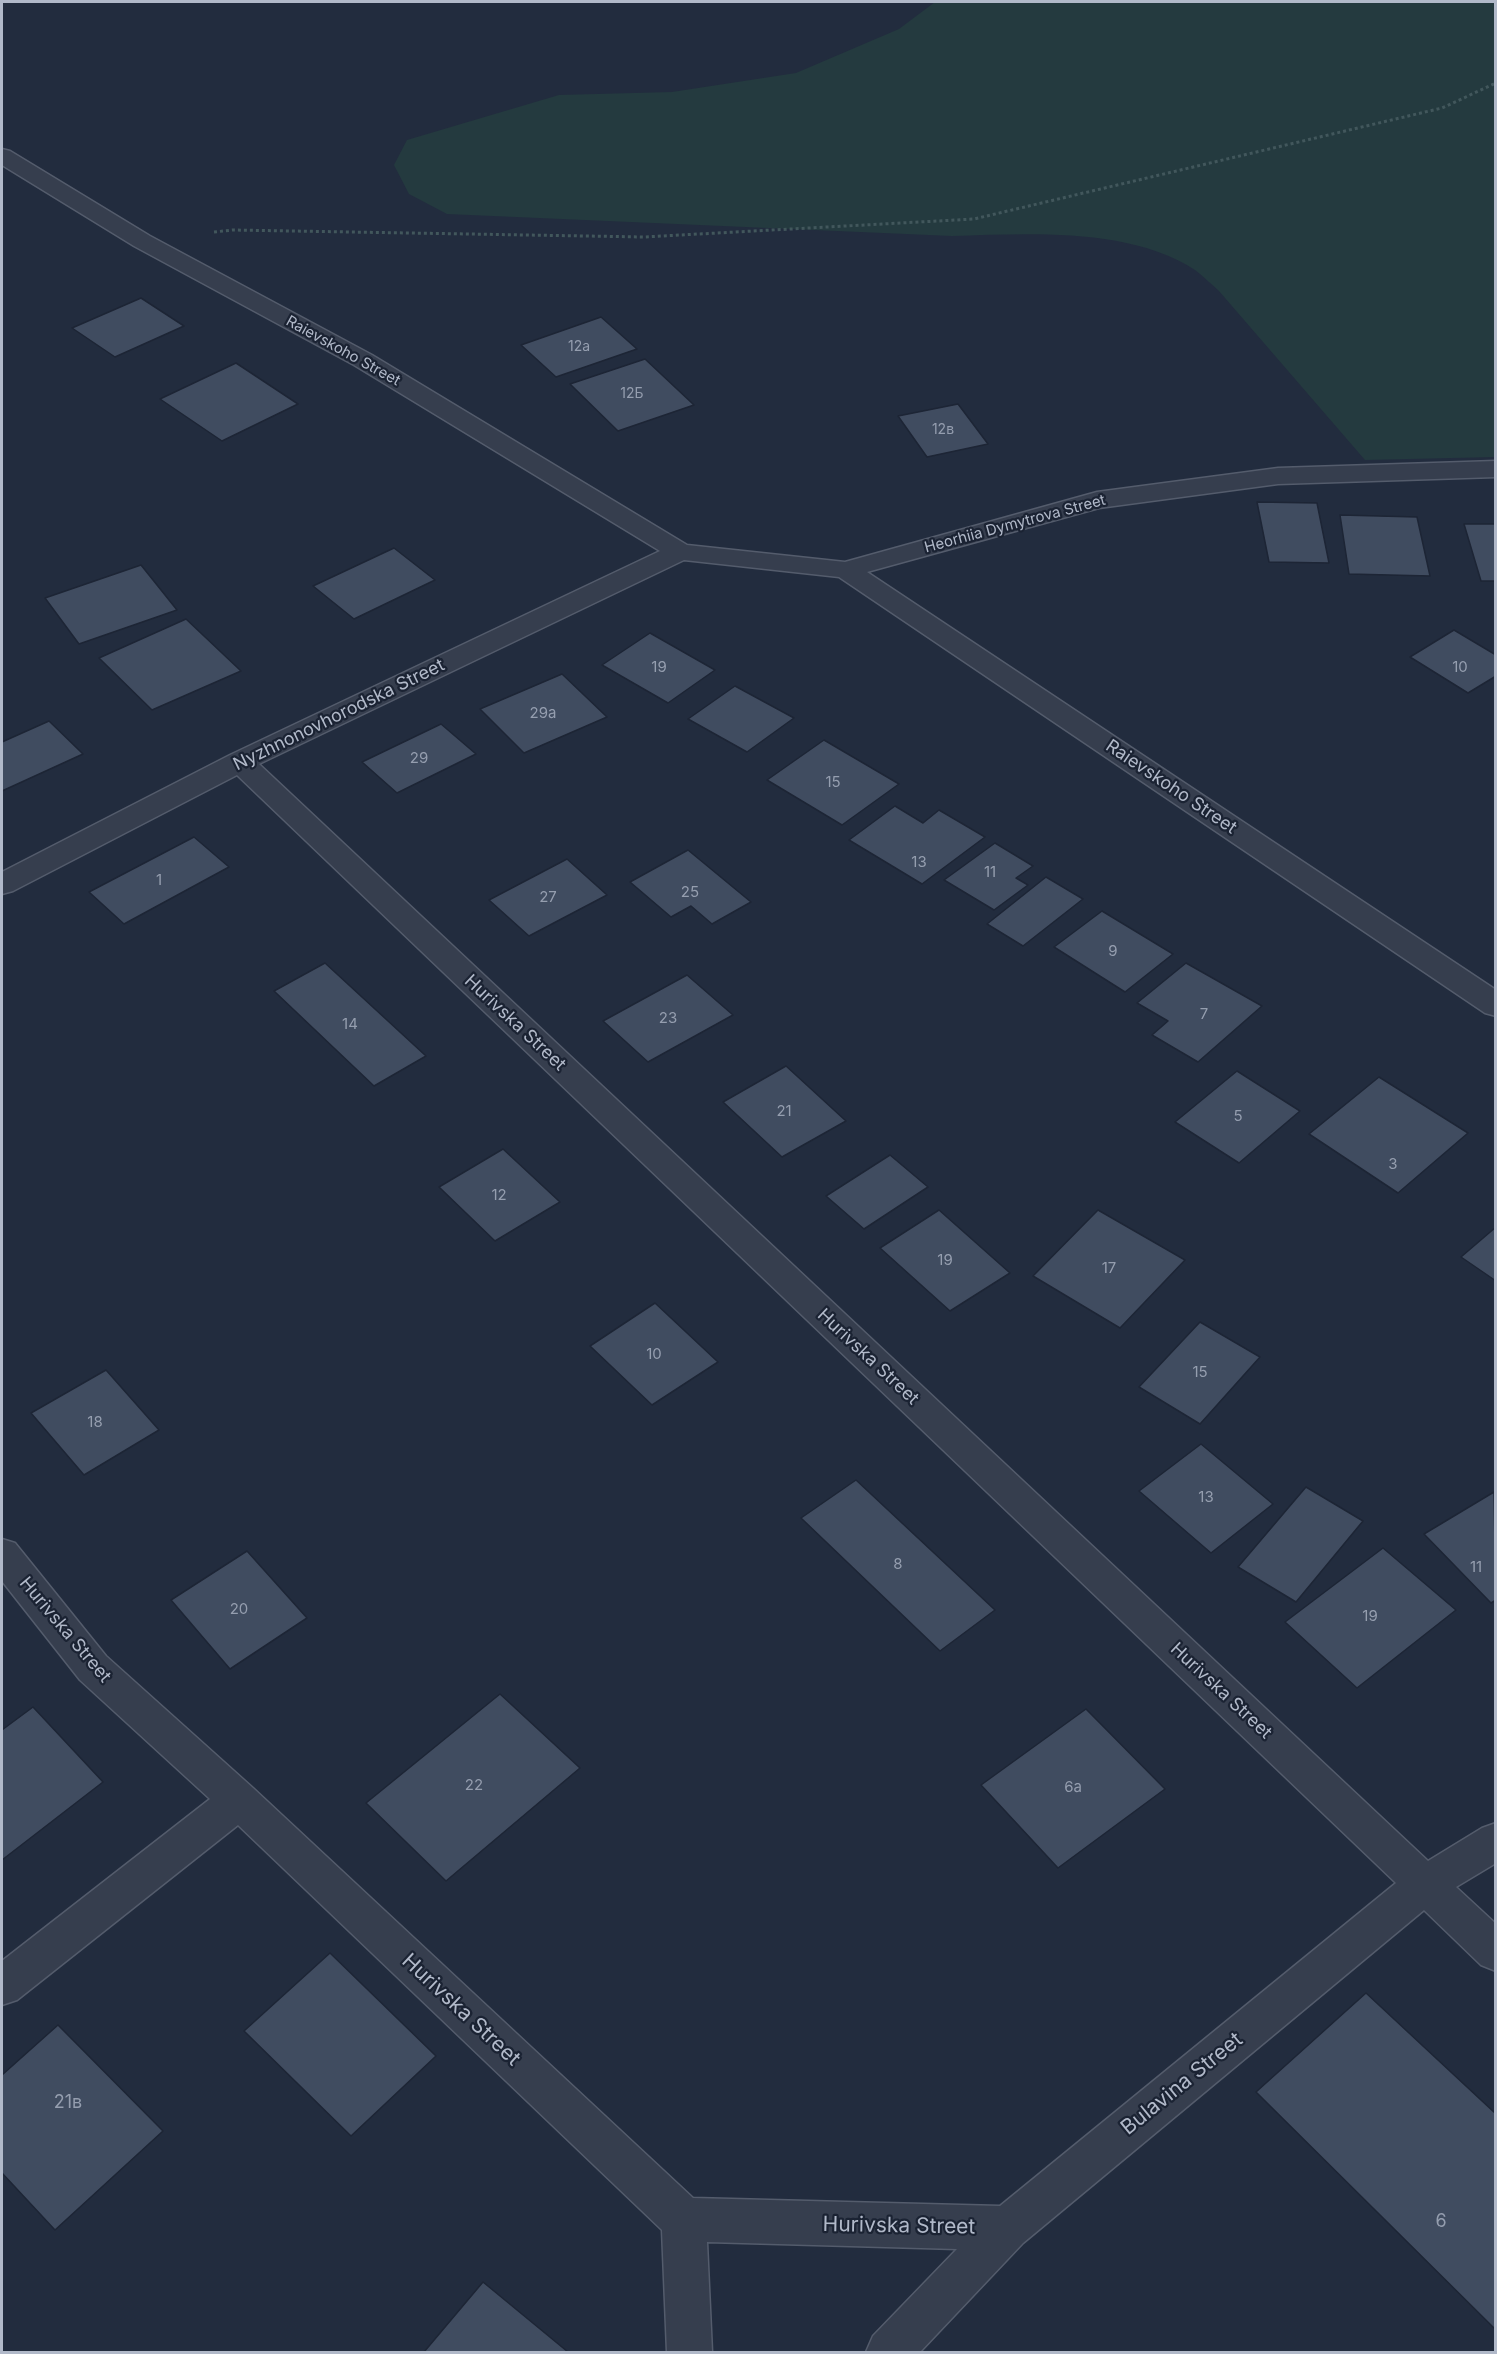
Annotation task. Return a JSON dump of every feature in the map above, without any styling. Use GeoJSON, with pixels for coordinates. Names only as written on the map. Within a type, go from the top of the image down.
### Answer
{"type":"FeatureCollection","features":[{"type":"Feature","properties":{"kind":"street","name":"Raievskoho Street"},"geometry":{"type":"LineString","coordinates":[[2,156],[142,241],[363,360],[680,552]]}},
{"type":"Feature","properties":{"kind":"street","name":"Heorhiia Dymytrova Street"},"geometry":{"type":"LineString","coordinates":[[680,552],[846,570],[1097,500],[1278,476],[1496,470]]}},
{"type":"Feature","properties":{"kind":"street","name":"Nyzhnonovhorodska Street"},"geometry":{"type":"LineString","coordinates":[[2,884],[240,762],[680,552]]}},
{"type":"Feature","properties":{"kind":"street","name":"Raievskoho Street"},"geometry":{"type":"LineString","coordinates":[[846,570],[1496,1005]]}},
{"type":"Feature","properties":{"kind":"street","name":"Hurivska Street"},"geometry":{"type":"LineString","coordinates":[[240,762],[1496,1952]]}},
{"type":"Feature","properties":{"kind":"street","name":"Hurivska Street"},"geometry":{"type":"LineString","coordinates":[[2,1554],[93,1668],[239,1800],[684,2220],[1007,2228]]}},
{"type":"Feature","properties":{"kind":"street"},"geometry":{"type":"LineString","coordinates":[[2,1986],[239,1800]]}},
{"type":"Feature","properties":{"kind":"street","name":"Bulavina Street"},"geometry":{"type":"LineString","coordinates":[[889,2352],[1007,2228],[1425,1884],[1496,1840]]}},
{"type":"Feature","properties":{"kind":"street"},"geometry":{"type":"LineString","coordinates":[[684,2220],[689,2352]]}},
{"type":"Feature","properties":{"kind":"path"},"geometry":{"type":"LineString","coordinates":[[142,241],[233,230],[644,237],[974,219],[1442,108],[1496,83]]}},
{"type":"Feature","properties":{"kind":"green space"},"geometry":{"type":"Polygon","coordinates":[[[935,2],[1495,2],[1495,457],[1365,460],[1219,291],[1195,270],[1169,256],[1140,246],[1077,236],[1013,234],[952,236],[447,214],[409,194],[394,165],[407,140],[559,95],[672,92],[796,73],[899,29],[935,2]]]}},
{"type":"Feature","properties":{"kind":"building"},"geometry":{"type":"Polygon","coordinates":[[[141,298],[184,326],[115,357],[72,328],[141,298]]]}},
{"type":"Feature","properties":{"kind":"building"},"geometry":{"type":"Polygon","coordinates":[[[601,317],[637,349],[556,377],[521,345],[601,317]]]}},
{"type":"Feature","properties":{"kind":"building"},"geometry":{"type":"Polygon","coordinates":[[[645,359],[694,405],[618,431],[570,384],[645,359]]]}},
{"type":"Feature","properties":{"kind":"building"},"geometry":{"type":"Polygon","coordinates":[[[236,363],[298,404],[222,441],[160,399],[236,363]]]}},
{"type":"Feature","properties":{"kind":"building"},"geometry":{"type":"Polygon","coordinates":[[[958,404],[988,444],[927,457],[898,416],[958,404]]]}},
{"type":"Feature","properties":{"kind":"building"},"geometry":{"type":"Polygon","coordinates":[[[1257,502],[1317,503],[1329,563],[1269,562],[1257,502]]]}},
{"type":"Feature","properties":{"kind":"building"},"geometry":{"type":"Polygon","coordinates":[[[1340,515],[1417,517],[1430,576],[1349,574],[1340,515]]]}},
{"type":"Feature","properties":{"kind":"building"},"geometry":{"type":"Polygon","coordinates":[[[1464,524],[1496,524],[1496,581],[1481,581],[1464,524]]]}},
{"type":"Feature","properties":{"kind":"building"},"geometry":{"type":"Polygon","coordinates":[[[394,548],[435,580],[354,619],[313,586],[394,548]]]}},
{"type":"Feature","properties":{"kind":"building"},"geometry":{"type":"Polygon","coordinates":[[[141,565],[177,610],[79,644],[45,598],[141,565]]]}},
{"type":"Feature","properties":{"kind":"building"},"geometry":{"type":"Polygon","coordinates":[[[186,619],[241,671],[152,710],[99,658],[186,619]]]}},
{"type":"Feature","properties":{"kind":"building"},"geometry":{"type":"Polygon","coordinates":[[[1454,630],[1496,655],[1496,676],[1468,693],[1410,657],[1454,630]]]}},
{"type":"Feature","properties":{"kind":"building"},"geometry":{"type":"Polygon","coordinates":[[[650,633],[715,670],[668,703],[602,665],[650,633]]]}},
{"type":"Feature","properties":{"kind":"building"},"geometry":{"type":"Polygon","coordinates":[[[562,674],[607,717],[524,753],[480,709],[562,674]]]}},
{"type":"Feature","properties":{"kind":"building"},"geometry":{"type":"Polygon","coordinates":[[[735,686],[794,718],[747,752],[688,719],[735,686]]]}},
{"type":"Feature","properties":{"kind":"building"},"geometry":{"type":"Polygon","coordinates":[[[49,721],[83,754],[2,791],[2,742],[49,721]]]}},
{"type":"Feature","properties":{"kind":"building"},"geometry":{"type":"Polygon","coordinates":[[[441,724],[476,754],[397,793],[362,762],[441,724]]]}},
{"type":"Feature","properties":{"kind":"building"},"geometry":{"type":"Polygon","coordinates":[[[824,740],[899,784],[842,825],[767,780],[824,740]]]}},
{"type":"Feature","properties":{"kind":"building"},"geometry":{"type":"Polygon","coordinates":[[[895,806],[923,823],[939,810],[985,837],[922,884],[849,840],[895,806]]]}},
{"type":"Feature","properties":{"kind":"building"},"geometry":{"type":"Polygon","coordinates":[[[194,837],[229,867],[124,924],[89,892],[194,837]]]}},
{"type":"Feature","properties":{"kind":"building"},"geometry":{"type":"Polygon","coordinates":[[[995,843],[1033,866],[1016,878],[1028,885],[994,910],[944,880],[995,843]]]}},
{"type":"Feature","properties":{"kind":"building"},"geometry":{"type":"Polygon","coordinates":[[[688,850],[751,902],[712,924],[691,906],[671,917],[630,882],[688,850]]]}},
{"type":"Feature","properties":{"kind":"building"},"geometry":{"type":"Polygon","coordinates":[[[567,859],[607,895],[529,936],[489,900],[567,859]]]}},
{"type":"Feature","properties":{"kind":"building"},"geometry":{"type":"Polygon","coordinates":[[[1046,877],[1083,899],[1023,946],[987,924],[1046,877]]]}},
{"type":"Feature","properties":{"kind":"building"},"geometry":{"type":"Polygon","coordinates":[[[1102,911],[1173,954],[1125,992],[1054,947],[1102,911]]]}},
{"type":"Feature","properties":{"kind":"building"},"geometry":{"type":"Polygon","coordinates":[[[325,963],[426,1056],[374,1086],[274,991],[325,963]]]}},
{"type":"Feature","properties":{"kind":"building"},"geometry":{"type":"Polygon","coordinates":[[[1186,963],[1262,1006],[1198,1062],[1152,1035],[1168,1021],[1137,1003],[1186,963]]]}},
{"type":"Feature","properties":{"kind":"building"},"geometry":{"type":"Polygon","coordinates":[[[687,975],[733,1015],[648,1062],[603,1021],[687,975]]]}},
{"type":"Feature","properties":{"kind":"building"},"geometry":{"type":"Polygon","coordinates":[[[786,1066],[846,1121],[782,1157],[723,1102],[786,1066]]]}},
{"type":"Feature","properties":{"kind":"building"},"geometry":{"type":"Polygon","coordinates":[[[1237,1071],[1300,1111],[1239,1163],[1175,1122],[1237,1071]]]}},
{"type":"Feature","properties":{"kind":"building"},"geometry":{"type":"Polygon","coordinates":[[[1379,1077],[1468,1133],[1398,1193],[1309,1134],[1379,1077]]]}},
{"type":"Feature","properties":{"kind":"building"},"geometry":{"type":"Polygon","coordinates":[[[503,1149],[560,1202],[495,1241],[439,1187],[503,1149]]]}},
{"type":"Feature","properties":{"kind":"building"},"geometry":{"type":"Polygon","coordinates":[[[890,1155],[928,1187],[864,1229],[826,1196],[890,1155]]]}},
{"type":"Feature","properties":{"kind":"building"},"geometry":{"type":"Polygon","coordinates":[[[939,1210],[1010,1273],[950,1311],[880,1248],[939,1210]]]}},
{"type":"Feature","properties":{"kind":"building"},"geometry":{"type":"Polygon","coordinates":[[[1098,1210],[1185,1260],[1120,1328],[1033,1276],[1098,1210]]]}},
{"type":"Feature","properties":{"kind":"building"},"geometry":{"type":"Polygon","coordinates":[[[1496,1227],[1496,1281],[1461,1257],[1496,1227]]]}},
{"type":"Feature","properties":{"kind":"building"},"geometry":{"type":"Polygon","coordinates":[[[655,1303],[718,1362],[652,1405],[590,1346],[655,1303]]]}},
{"type":"Feature","properties":{"kind":"building"},"geometry":{"type":"Polygon","coordinates":[[[1200,1322],[1260,1357],[1200,1424],[1139,1387],[1200,1322]]]}},
{"type":"Feature","properties":{"kind":"building"},"geometry":{"type":"Polygon","coordinates":[[[106,1370],[159,1430],[84,1475],[31,1413],[106,1370]]]}},
{"type":"Feature","properties":{"kind":"building"},"geometry":{"type":"Polygon","coordinates":[[[1201,1444],[1273,1504],[1211,1553],[1139,1491],[1201,1444]]]}},
{"type":"Feature","properties":{"kind":"building"},"geometry":{"type":"Polygon","coordinates":[[[856,1480],[995,1610],[940,1651],[801,1518],[856,1480]]]}},
{"type":"Feature","properties":{"kind":"building"},"geometry":{"type":"Polygon","coordinates":[[[1306,1487],[1363,1521],[1296,1602],[1238,1567],[1306,1487]]]}},
{"type":"Feature","properties":{"kind":"building"},"geometry":{"type":"Polygon","coordinates":[[[1494,1492],[1496,1600],[1491,1603],[1424,1534],[1494,1492]]]}},
{"type":"Feature","properties":{"kind":"building"},"geometry":{"type":"Polygon","coordinates":[[[1383,1548],[1456,1610],[1357,1688],[1285,1622],[1383,1548]]]}},
{"type":"Feature","properties":{"kind":"building"},"geometry":{"type":"Polygon","coordinates":[[[247,1551],[307,1618],[230,1669],[171,1600],[247,1551]]]}},
{"type":"Feature","properties":{"kind":"building"},"geometry":{"type":"Polygon","coordinates":[[[500,1694],[580,1768],[446,1881],[366,1803],[500,1694]]]}},
{"type":"Feature","properties":{"kind":"building"},"geometry":{"type":"Polygon","coordinates":[[[33,1707],[103,1782],[2,1860],[2,1730],[33,1707]]]}},
{"type":"Feature","properties":{"kind":"building"},"geometry":{"type":"Polygon","coordinates":[[[1086,1709],[1165,1789],[1058,1868],[981,1785],[1086,1709]]]}},
{"type":"Feature","properties":{"kind":"building"},"geometry":{"type":"Polygon","coordinates":[[[330,1953],[436,2056],[351,2136],[244,2031],[330,1953]]]}},
{"type":"Feature","properties":{"kind":"building"},"geometry":{"type":"Polygon","coordinates":[[[1366,1993],[1496,2114],[1496,2330],[1256,2092],[1366,1993]]]}},
{"type":"Feature","properties":{"kind":"building"},"geometry":{"type":"Polygon","coordinates":[[[58,2025],[163,2131],[55,2230],[2,2173],[2,2075],[58,2025]]]}},
{"type":"Feature","properties":{"kind":"building"},"geometry":{"type":"Polygon","coordinates":[[[483,2282],[568,2352],[424,2352],[483,2282]]]}}]}
